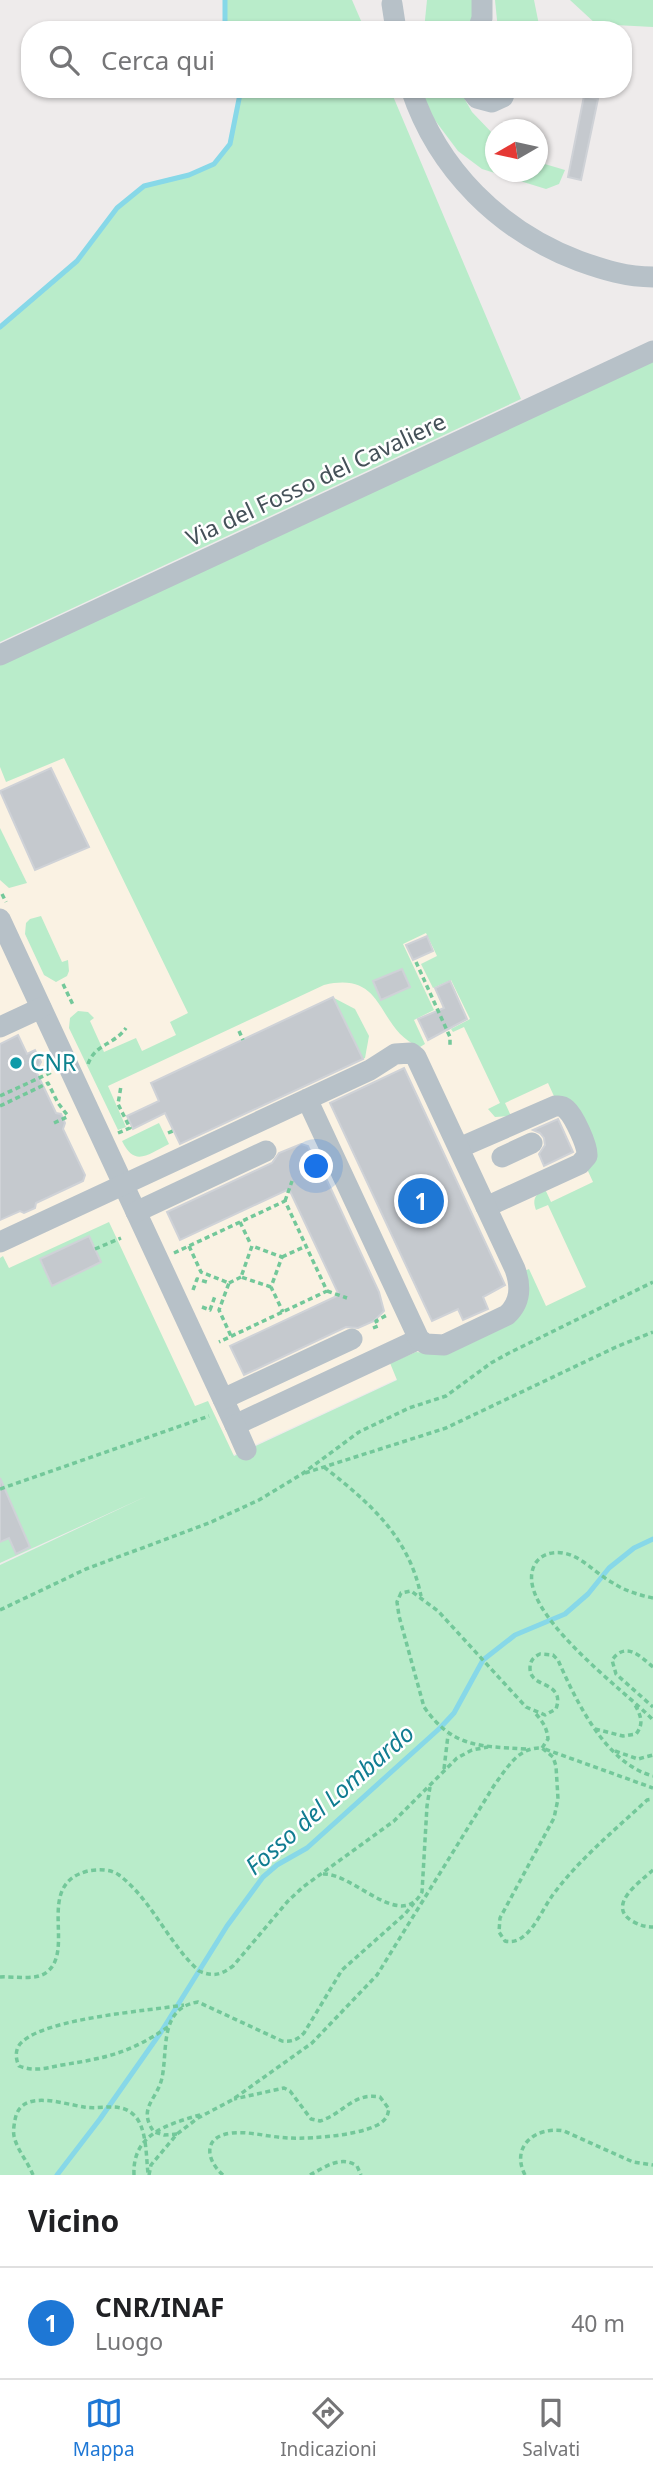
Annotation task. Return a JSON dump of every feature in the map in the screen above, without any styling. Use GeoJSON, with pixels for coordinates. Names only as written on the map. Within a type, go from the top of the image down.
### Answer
{"type":"FeatureCollection","features":[{"type":"Feature","properties":{"kind":"street"},"geometry":{"type":"LineString","coordinates":[[392,4],[395,21]]}},
{"type":"Feature","properties":{"kind":"street"},"geometry":{"type":"LineString","coordinates":[[414,98],[438,150],[474,194],[496,214],[534,240],[570,257],[614,272],[653,277]]}},
{"type":"Feature","properties":{"kind":"street"},"geometry":{"type":"LineString","coordinates":[[477,98],[488,102],[500,98]]}},
{"type":"Feature","properties":{"kind":"street","name":"Via del Fosso del Cavaliere"},"geometry":{"type":"LineString","coordinates":[[0,656],[653,351]]}},
{"type":"Feature","properties":{"kind":"street"},"geometry":{"type":"LineString","coordinates":[[0,919],[246,1450]]}},
{"type":"Feature","properties":{"kind":"street"},"geometry":{"type":"LineString","coordinates":[[0,1027],[41,1008]]}},
{"type":"Feature","properties":{"kind":"street"},"geometry":{"type":"LineString","coordinates":[[0,1242],[307,1098],[370,1070],[395,1054],[411,1053],[416,1057],[519,1280],[520,1290],[513,1309],[507,1315],[444,1345],[426,1344],[419,1339],[376,1224],[307,1098]]}},
{"type":"Feature","properties":{"kind":"street"},"geometry":{"type":"LineString","coordinates":[[459,1148],[555,1106],[569,1111],[586,1145],[587,1156],[580,1164],[486,1207]]}},
{"type":"Feature","properties":{"kind":"street"},"geometry":{"type":"LineString","coordinates":[[502,1157],[532,1143]]}},
{"type":"Feature","properties":{"kind":"street"},"geometry":{"type":"LineString","coordinates":[[136,1212],[266,1151]]}},
{"type":"Feature","properties":{"kind":"street"},"geometry":{"type":"LineString","coordinates":[[228,1411],[352,1339]]}},
{"type":"Feature","properties":{"kind":"street"},"geometry":{"type":"LineString","coordinates":[[228,1411],[419,1339]]}},
{"type":"Feature","properties":{"kind":"path"},"geometry":{"type":"LineString","coordinates":[[416,962],[450,1037],[450,1045]]}},
{"type":"Feature","properties":{"kind":"path"},"geometry":{"type":"LineString","coordinates":[[63,984],[74,1007]]}},
{"type":"Feature","properties":{"kind":"path"},"geometry":{"type":"LineString","coordinates":[[87,1067],[92,1055],[118,1039],[126,1028]]}},
{"type":"Feature","properties":{"kind":"path"},"geometry":{"type":"LineString","coordinates":[[239,1031],[243,1040]]}},
{"type":"Feature","properties":{"kind":"path"},"geometry":{"type":"LineString","coordinates":[[0,1096],[57,1069]]}},
{"type":"Feature","properties":{"kind":"path"},"geometry":{"type":"LineString","coordinates":[[0,1106],[48,1083],[58,1103],[69,1116]]}},
{"type":"Feature","properties":{"kind":"path"},"geometry":{"type":"LineString","coordinates":[[121,1086],[118,1104],[130,1128]]}},
{"type":"Feature","properties":{"kind":"path"},"geometry":{"type":"LineString","coordinates":[[54,1123],[78,1113]]}},
{"type":"Feature","properties":{"kind":"path"},"geometry":{"type":"LineString","coordinates":[[168,1133],[175,1130]]}},
{"type":"Feature","properties":{"kind":"path"},"geometry":{"type":"LineString","coordinates":[[169,1256],[285,1200],[292,1181]]}},
{"type":"Feature","properties":{"kind":"path"},"geometry":{"type":"LineString","coordinates":[[285,1200],[327,1291]]}},
{"type":"Feature","properties":{"kind":"path"},"geometry":{"type":"LineString","coordinates":[[240,1222],[252,1246],[282,1257]]}},
{"type":"Feature","properties":{"kind":"path"},"geometry":{"type":"LineString","coordinates":[[95,1250],[121,1238]]}},
{"type":"Feature","properties":{"kind":"path"},"geometry":{"type":"LineString","coordinates":[[271,1287],[282,1257],[306,1245]]}},
{"type":"Feature","properties":{"kind":"path"},"geometry":{"type":"LineString","coordinates":[[188,1246],[201,1272],[229,1283]]}},
{"type":"Feature","properties":{"kind":"path"},"geometry":{"type":"LineString","coordinates":[[231,1336],[219,1310],[229,1283],[241,1276],[252,1246]]}},
{"type":"Feature","properties":{"kind":"path"},"geometry":{"type":"LineString","coordinates":[[241,1276],[271,1287],[283,1312]]}},
{"type":"Feature","properties":{"kind":"path"},"geometry":{"type":"LineString","coordinates":[[192,1294],[197,1279],[210,1283]]}},
{"type":"Feature","properties":{"kind":"path"},"geometry":{"type":"LineString","coordinates":[[0,1610],[86,1569],[232,1514],[302,1474],[359,1432],[409,1408],[446,1396],[500,1358],[653,1282]]}},
{"type":"Feature","properties":{"kind":"path"},"geometry":{"type":"LineString","coordinates":[[211,1346],[327,1291],[347,1298]]}},
{"type":"Feature","properties":{"kind":"path"},"geometry":{"type":"LineString","coordinates":[[196,1305],[210,1310],[215,1296]]}},
{"type":"Feature","properties":{"kind":"path"},"geometry":{"type":"LineString","coordinates":[[373,1328],[378,1326],[376,1321],[394,1310]]}},
{"type":"Feature","properties":{"kind":"path"},"geometry":{"type":"LineString","coordinates":[[302,1474],[446,1428],[653,1332]]}},
{"type":"Feature","properties":{"kind":"path"},"geometry":{"type":"LineString","coordinates":[[0,1489],[228,1411]]}},
{"type":"Feature","properties":{"kind":"path"},"geometry":{"type":"LineString","coordinates":[[324,1467],[366,1500],[395,1534],[416,1575],[421,1596]]}},
{"type":"Feature","properties":{"kind":"path"},"geometry":{"type":"LineString","coordinates":[[653,1598],[615,1585],[575,1557],[562,1553],[541,1557],[532,1571],[534,1592],[547,1617],[600,1674],[653,1720]]}},
{"type":"Feature","properties":{"kind":"path"},"geometry":{"type":"LineString","coordinates":[[542,1748],[548,1739],[543,1721],[438,1611],[411,1591],[401,1593],[397,1602],[399,1616],[424,1707],[447,1733],[466,1742],[488,1746],[542,1748],[653,1788]]}},
{"type":"Feature","properties":{"kind":"path"},"geometry":{"type":"LineString","coordinates":[[653,1667],[628,1650],[617,1653],[612,1660],[616,1674],[653,1707]]}},
{"type":"Feature","properties":{"kind":"path"},"geometry":{"type":"LineString","coordinates":[[532,1711],[549,1714],[558,1704],[555,1691],[538,1682],[531,1673],[531,1662],[535,1657],[549,1653],[558,1660],[577,1703],[595,1728],[614,1750],[640,1772],[653,1776]]}},
{"type":"Feature","properties":{"kind":"path"},"geometry":{"type":"LineString","coordinates":[[595,1728],[623,1736],[636,1734],[642,1722],[633,1701]]}},
{"type":"Feature","properties":{"kind":"path"},"geometry":{"type":"LineString","coordinates":[[444,1770],[447,1733]]}},
{"type":"Feature","properties":{"kind":"path"},"geometry":{"type":"LineString","coordinates":[[0,1978],[45,1975],[54,1966],[62,1892],[72,1879],[83,1872],[96,1870],[118,1874],[136,1892],[192,1965],[204,1973],[218,1975],[233,1965],[303,1887],[394,1821],[457,1758],[488,1746]]}},
{"type":"Feature","properties":{"kind":"path"},"geometry":{"type":"LineString","coordinates":[[542,1748],[553,1757],[556,1766],[558,1799],[554,1818],[500,1918],[499,1932],[505,1941],[510,1942],[526,1935],[551,1897],[586,1857],[647,1800],[653,1799]]}},
{"type":"Feature","properties":{"kind":"path"},"geometry":{"type":"LineString","coordinates":[[149,2175],[151,2165],[177,2134],[232,2100],[312,2043],[377,1975],[495,1784],[516,1756],[526,1749]]}},
{"type":"Feature","properties":{"kind":"path"},"geometry":{"type":"LineString","coordinates":[[614,1750],[638,1759],[653,1755]]}},
{"type":"Feature","properties":{"kind":"path"},"geometry":{"type":"LineString","coordinates":[[168,2027],[130,2050],[94,2061],[33,2070],[19,2066],[17,2061],[16,2054],[20,2043],[32,2035],[88,2019],[198,2002],[282,2041],[291,2042],[298,2039],[342,1970],[405,1914],[422,1892],[427,1806],[431,1784]]}},
{"type":"Feature","properties":{"kind":"path"},"geometry":{"type":"LineString","coordinates":[[653,1870],[622,1902],[622,1910],[626,1918],[639,1925],[653,1927]]}},
{"type":"Feature","properties":{"kind":"path"},"geometry":{"type":"LineString","coordinates":[[323,1874],[342,1877],[390,1905],[400,1907],[414,1903]]}},
{"type":"Feature","properties":{"kind":"path"},"geometry":{"type":"LineString","coordinates":[[177,2134],[153,2132],[146,2119],[146,2111],[160,2084],[168,2027],[186,2004]]}},
{"type":"Feature","properties":{"kind":"path"},"geometry":{"type":"LineString","coordinates":[[223,2175],[210,2158],[209,2152],[213,2141],[221,2136],[235,2133],[291,2138],[320,2137],[375,2126],[384,2121],[389,2109],[380,2097],[368,2096],[350,2101],[320,2121],[311,2119],[290,2091],[284,2088],[232,2100]]}},
{"type":"Feature","properties":{"kind":"path"},"geometry":{"type":"LineString","coordinates":[[33,2175],[14,2136],[16,2114],[28,2101],[40,2100],[96,2108],[118,2107],[137,2118],[144,2141],[149,2175]]}},
{"type":"Feature","properties":{"kind":"path"},"geometry":{"type":"LineString","coordinates":[[134,2175],[137,2150],[153,2132],[211,2111]]}},
{"type":"Feature","properties":{"kind":"path"},"geometry":{"type":"LineString","coordinates":[[525,2175],[520,2160],[524,2145],[534,2135],[552,2129],[564,2131],[634,2162],[653,2165]]}},
{"type":"Feature","properties":{"kind":"path"},"geometry":{"type":"LineString","coordinates":[[310,2175],[335,2162],[344,2161],[357,2166],[361,2175]]}},
{"type":"Feature","properties":{"kind":"shaded area"},"geometry":{"type":"Polygon","coordinates":[[[361,513],[653,1260],[0,1563],[0,677],[361,513]]]}},
{"type":"Feature","properties":{"kind":"green space"},"geometry":{"type":"Polygon","coordinates":[[[225,0],[352,0],[361,21],[225,21],[225,0]]]}},
{"type":"Feature","properties":{"kind":"green space"},"geometry":{"type":"Polygon","coordinates":[[[427,0],[476,0],[473,21],[425,21],[427,0]]]}},
{"type":"Feature","properties":{"kind":"green space"},"geometry":{"type":"Polygon","coordinates":[[[495,0],[534,0],[538,21],[497,21],[495,0]]]}},
{"type":"Feature","properties":{"kind":"green space"},"geometry":{"type":"Polygon","coordinates":[[[570,0],[653,0],[653,27],[632,26],[632,21],[593,21],[570,0]]]}},
{"type":"Feature","properties":{"kind":"green space"},"geometry":{"type":"Polygon","coordinates":[[[239,98],[394,98],[521,399],[0,642],[0,327],[77,261],[117,208],[144,186],[189,175],[214,164],[230,144],[239,98]]]}},
{"type":"Feature","properties":{"kind":"green space"},"geometry":{"type":"Polygon","coordinates":[[[423,98],[464,98],[472,112],[485,126],[485,170],[458,151],[428,111],[423,98]]]}},
{"type":"Feature","properties":{"kind":"green space"},"geometry":{"type":"Polygon","coordinates":[[[548,165],[565,170],[559,184],[546,189],[524,182],[548,182],[548,165]]]}},
{"type":"Feature","properties":{"kind":"green space"},"geometry":{"type":"Polygon","coordinates":[[[653,361],[653,2175],[0,2175],[0,1565],[147,1496],[0,1563],[0,1542],[9,1538],[16,1554],[30,1547],[10,1500],[0,1504],[0,1258],[3,1256],[9,1268],[109,1222],[195,1406],[208,1401],[234,1456],[397,1380],[390,1363],[416,1352],[440,1354],[507,1325],[524,1271],[529,1269],[546,1306],[586,1287],[548,1205],[536,1210],[534,1200],[545,1189],[551,1202],[593,1182],[548,1083],[505,1103],[511,1116],[495,1117],[488,1109],[500,1103],[464,1027],[453,1032],[451,1029],[470,1019],[451,980],[433,988],[421,964],[437,956],[426,933],[403,944],[434,1010],[414,1020],[425,1044],[420,1047],[406,1039],[371,994],[360,986],[345,983],[324,985],[108,1086],[126,1127],[118,1130],[69,1028],[70,1018],[78,1011],[88,1012],[94,1018],[90,1021],[104,1052],[136,1038],[142,1051],[176,1035],[170,1022],[188,1013],[64,758],[6,782],[0,767],[0,664],[653,361]]]}},
{"type":"Feature","properties":{"kind":"green space"},"geometry":{"type":"Polygon","coordinates":[[[0,828],[27,883],[9,888],[0,880],[0,828]]]}},
{"type":"Feature","properties":{"kind":"green space"},"geometry":{"type":"Polygon","coordinates":[[[41,916],[62,962],[68,960],[67,976],[56,982],[44,975],[25,934],[26,923],[41,916]]]}},
{"type":"Feature","properties":{"kind":"green space"},"geometry":{"type":"Polygon","coordinates":[[[334,998],[355,1009],[369,1036],[363,1059],[334,998]]]}},
{"type":"Feature","properties":{"kind":"green space"},"geometry":{"type":"Polygon","coordinates":[[[159,1123],[169,1144],[142,1156],[132,1154],[127,1149],[122,1141],[159,1123]]]}},
{"type":"Feature","properties":{"kind":"building"},"geometry":{"type":"Polygon","coordinates":[[[584,98],[598,99],[581,180],[568,177],[584,98]]]}},
{"type":"Feature","properties":{"kind":"building"},"geometry":{"type":"Polygon","coordinates":[[[51,768],[89,847],[35,870],[0,791],[51,768]]]}},
{"type":"Feature","properties":{"kind":"building"},"geometry":{"type":"Polygon","coordinates":[[[427,936],[433,951],[413,960],[406,945],[427,936]]]}},
{"type":"Feature","properties":{"kind":"building"},"geometry":{"type":"Polygon","coordinates":[[[402,969],[410,987],[381,1000],[373,981],[402,969]]]}},
{"type":"Feature","properties":{"kind":"building"},"geometry":{"type":"Polygon","coordinates":[[[450,981],[467,1019],[428,1040],[418,1019],[444,1008],[435,988],[450,981]]]}},
{"type":"Feature","properties":{"kind":"building"},"geometry":{"type":"Polygon","coordinates":[[[333,997],[363,1059],[180,1144],[165,1113],[133,1129],[127,1116],[159,1101],[151,1083],[333,997]]]}},
{"type":"Feature","properties":{"kind":"building"},"geometry":{"type":"Polygon","coordinates":[[[18,1035],[27,1054],[35,1050],[41,1062],[36,1071],[56,1113],[61,1114],[65,1123],[63,1129],[85,1175],[83,1181],[36,1203],[35,1208],[0,1220],[0,1044],[18,1035]]]}},
{"type":"Feature","properties":{"kind":"building"},"geometry":{"type":"Polygon","coordinates":[[[404,1068],[505,1285],[483,1297],[488,1309],[463,1320],[458,1309],[432,1321],[330,1103],[404,1068]]]}},
{"type":"Feature","properties":{"kind":"building"},"geometry":{"type":"Polygon","coordinates":[[[558,1119],[573,1152],[544,1166],[539,1154],[545,1145],[544,1138],[533,1130],[558,1119]]]}},
{"type":"Feature","properties":{"kind":"building"},"geometry":{"type":"Polygon","coordinates":[[[301,1144],[308,1146],[315,1162],[318,1161],[379,1292],[384,1311],[374,1321],[358,1328],[346,1327],[244,1375],[230,1346],[339,1295],[289,1189],[180,1240],[167,1212],[272,1163],[279,1153],[301,1144]]]}},
{"type":"Feature","properties":{"kind":"building"},"geometry":{"type":"Polygon","coordinates":[[[89,1236],[101,1262],[52,1286],[40,1259],[89,1236]]]}},
{"type":"Feature","properties":{"kind":"building"},"geometry":{"type":"Polygon","coordinates":[[[0,1478],[30,1547],[16,1554],[9,1538],[0,1542],[0,1478]]]}},
{"type":"Feature","properties":{"kind":"waterway"},"geometry":{"type":"LineString","coordinates":[[225,0],[225,21]]}},
{"type":"Feature","properties":{"kind":"waterway"},"geometry":{"type":"LineString","coordinates":[[0,327],[77,261],[117,208],[144,186],[189,175],[214,164],[230,144],[239,98]]}},
{"type":"Feature","properties":{"kind":"waterway","name":"Fosso del Lombardo"},"geometry":{"type":"LineString","coordinates":[[57,2175],[161,2032],[227,1926],[263,1877],[277,1865],[307,1848],[440,1728],[454,1713],[483,1660],[515,1635],[565,1614],[588,1594],[609,1568],[634,1548],[653,1539]]}},
{"type":"Feature","properties":{"kind":"place","name":"CNR"},"geometry":{"type":"Point","coordinates":[16,1063]}},
{"type":"Feature","properties":{"kind":"place","name":"CNR/INAF"},"geometry":{"type":"Point","coordinates":[421,1201]}}]}
